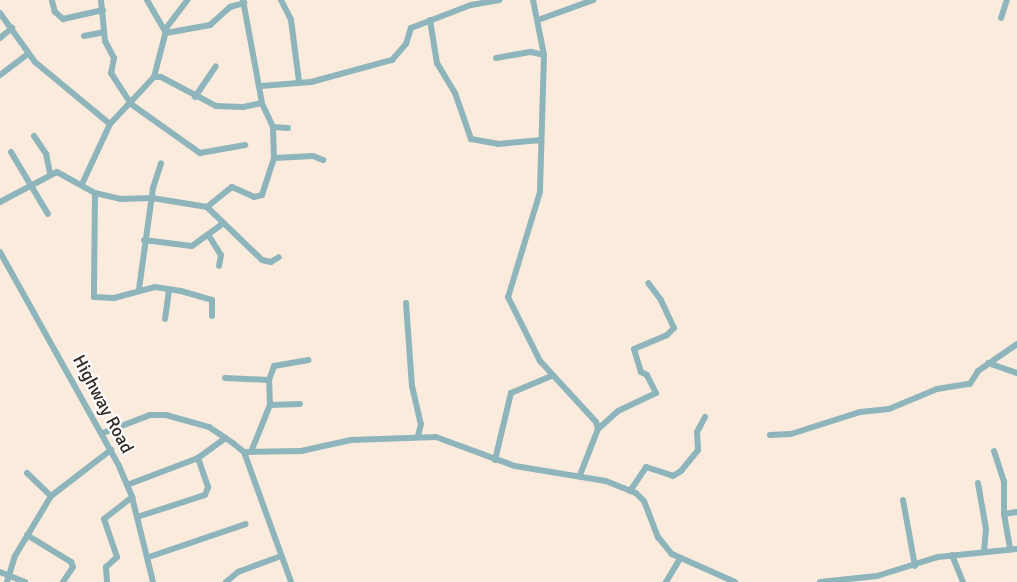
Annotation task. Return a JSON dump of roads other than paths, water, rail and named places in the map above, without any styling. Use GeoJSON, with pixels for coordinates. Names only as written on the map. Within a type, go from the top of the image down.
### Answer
{"type":"FeatureCollection","features":[{"type":"Feature","properties":{"kind":"street"},"geometry":{"type":"LineString","coordinates":[[52,0],[55,12],[63,19],[103,10]]}},
{"type":"Feature","properties":{"kind":"street"},"geometry":{"type":"LineString","coordinates":[[101,0],[104,32],[114,58],[111,73],[125,89],[128,101],[200,153],[245,145]]}},
{"type":"Feature","properties":{"kind":"street"},"geometry":{"type":"LineString","coordinates":[[147,0],[166,33]]}},
{"type":"Feature","properties":{"kind":"street"},"geometry":{"type":"LineString","coordinates":[[82,184],[110,124],[128,101],[154,77],[166,33],[187,0]]}},
{"type":"Feature","properties":{"kind":"street"},"geometry":{"type":"LineString","coordinates":[[281,0],[291,20],[299,82]]}},
{"type":"Feature","properties":{"kind":"street"},"geometry":{"type":"LineString","coordinates":[[261,86],[299,82],[392,60],[406,44],[411,28],[466,4],[500,0]]}},
{"type":"Feature","properties":{"kind":"street"},"geometry":{"type":"LineString","coordinates":[[533,0],[544,55],[538,206],[508,297],[524,333],[551,376],[589,413],[598,429]]}},
{"type":"Feature","properties":{"kind":"street"},"geometry":{"type":"LineString","coordinates":[[538,20],[593,0]]}},
{"type":"Feature","properties":{"kind":"street"},"geometry":{"type":"LineString","coordinates":[[1001,18],[1007,0]]}},
{"type":"Feature","properties":{"kind":"street"},"geometry":{"type":"LineString","coordinates":[[166,33],[210,25],[230,7],[244,2],[261,86],[262,103],[273,127],[274,158],[262,195],[254,197],[243,188],[232,186],[207,207]]}},
{"type":"Feature","properties":{"kind":"street"},"geometry":{"type":"LineString","coordinates":[[0,13],[28,54],[110,124]]}},
{"type":"Feature","properties":{"kind":"street"},"geometry":{"type":"LineString","coordinates":[[430,20],[437,63],[455,93],[471,139],[498,144],[541,140]]}},
{"type":"Feature","properties":{"kind":"street"},"geometry":{"type":"LineString","coordinates":[[0,38],[12,28]]}},
{"type":"Feature","properties":{"kind":"street"},"geometry":{"type":"LineString","coordinates":[[84,36],[104,32]]}},
{"type":"Feature","properties":{"kind":"street"},"geometry":{"type":"LineString","coordinates":[[496,58],[531,52],[544,55]]}},
{"type":"Feature","properties":{"kind":"street"},"geometry":{"type":"LineString","coordinates":[[0,75],[28,54]]}},
{"type":"Feature","properties":{"kind":"street"},"geometry":{"type":"LineString","coordinates":[[195,97],[216,66]]}},
{"type":"Feature","properties":{"kind":"street"},"geometry":{"type":"LineString","coordinates":[[154,77],[161,77],[195,97],[216,106],[243,107],[262,103]]}},
{"type":"Feature","properties":{"kind":"street"},"geometry":{"type":"LineString","coordinates":[[273,127],[288,128]]}},
{"type":"Feature","properties":{"kind":"street"},"geometry":{"type":"LineString","coordinates":[[34,136],[46,154],[50,173]]}},
{"type":"Feature","properties":{"kind":"street"},"geometry":{"type":"LineString","coordinates":[[12,152],[48,214]]}},
{"type":"Feature","properties":{"kind":"street"},"geometry":{"type":"LineString","coordinates":[[274,158],[314,156],[323,160]]}},
{"type":"Feature","properties":{"kind":"street"},"geometry":{"type":"LineString","coordinates":[[139,289],[144,240],[161,163]]}},
{"type":"Feature","properties":{"kind":"street"},"geometry":{"type":"LineString","coordinates":[[0,202],[31,183],[50,173],[57,172],[95,193],[120,199],[152,198],[207,207],[222,224],[266,262],[279,257]]}},
{"type":"Feature","properties":{"kind":"street"},"geometry":{"type":"LineString","coordinates":[[95,193],[94,297],[114,298],[139,289],[169,290],[210,299],[212,316]]}},
{"type":"Feature","properties":{"kind":"street"},"geometry":{"type":"LineString","coordinates":[[144,240],[192,246],[209,237],[222,224]]}},
{"type":"Feature","properties":{"kind":"street"},"geometry":{"type":"LineString","coordinates":[[209,237],[221,255],[219,266]]}},
{"type":"Feature","properties":{"kind":"street","name":"Highway Road"},"geometry":{"type":"LineString","coordinates":[[0,252],[111,450],[132,497],[149,557],[153,582]]}},
{"type":"Feature","properties":{"kind":"street"},"geometry":{"type":"LineString","coordinates":[[580,475],[598,429],[618,411],[656,393],[647,375],[641,372],[634,349],[667,335],[674,328],[665,306],[648,283]]}},
{"type":"Feature","properties":{"kind":"street"},"geometry":{"type":"LineString","coordinates":[[165,319],[169,290]]}},
{"type":"Feature","properties":{"kind":"street"},"geometry":{"type":"LineString","coordinates":[[406,303],[412,386],[420,424],[418,436]]}},
{"type":"Feature","properties":{"kind":"street"},"geometry":{"type":"LineString","coordinates":[[770,435],[791,434],[860,412],[889,409],[937,389],[970,384],[988,363],[1017,344]]}},
{"type":"Feature","properties":{"kind":"street"},"geometry":{"type":"LineString","coordinates":[[291,582],[247,452],[270,405],[269,380],[278,363],[308,360]]}},
{"type":"Feature","properties":{"kind":"street"},"geometry":{"type":"LineString","coordinates":[[988,363],[1017,373]]}},
{"type":"Feature","properties":{"kind":"street"},"geometry":{"type":"LineString","coordinates":[[495,460],[512,393],[551,376]]}},
{"type":"Feature","properties":{"kind":"street"},"geometry":{"type":"LineString","coordinates":[[225,378],[269,380]]}},
{"type":"Feature","properties":{"kind":"street"},"geometry":{"type":"LineString","coordinates":[[270,405],[300,404]]}},
{"type":"Feature","properties":{"kind":"street"},"geometry":{"type":"LineString","coordinates":[[103,433],[150,415],[166,415],[200,423],[247,452],[283,453],[351,440],[436,437],[515,466],[580,475],[630,491],[644,501],[658,537],[680,559],[735,582]]}},
{"type":"Feature","properties":{"kind":"street"},"geometry":{"type":"LineString","coordinates":[[630,491],[646,467],[673,476],[681,471],[698,450],[695,440],[705,417]]}},
{"type":"Feature","properties":{"kind":"street"},"geometry":{"type":"LineString","coordinates":[[127,485],[198,458],[226,438]]}},
{"type":"Feature","properties":{"kind":"street"},"geometry":{"type":"LineString","coordinates":[[7,579],[27,535],[51,496],[111,450]]}},
{"type":"Feature","properties":{"kind":"street"},"geometry":{"type":"LineString","coordinates":[[820,582],[851,580],[952,555],[984,550],[1014,549],[1004,514],[1004,481],[994,451]]}},
{"type":"Feature","properties":{"kind":"street"},"geometry":{"type":"LineString","coordinates":[[137,517],[205,495],[208,487],[198,458]]}},
{"type":"Feature","properties":{"kind":"street"},"geometry":{"type":"LineString","coordinates":[[27,473],[51,496]]}},
{"type":"Feature","properties":{"kind":"street"},"geometry":{"type":"LineString","coordinates":[[978,483],[986,529],[984,550]]}},
{"type":"Feature","properties":{"kind":"street"},"geometry":{"type":"LineString","coordinates":[[107,582],[106,567],[117,558],[104,519],[132,497]]}},
{"type":"Feature","properties":{"kind":"street"},"geometry":{"type":"LineString","coordinates":[[903,500],[915,566]]}},
{"type":"Feature","properties":{"kind":"street"},"geometry":{"type":"LineString","coordinates":[[1004,514],[1017,512]]}},
{"type":"Feature","properties":{"kind":"street"},"geometry":{"type":"LineString","coordinates":[[149,557],[246,524]]}},
{"type":"Feature","properties":{"kind":"street"},"geometry":{"type":"LineString","coordinates":[[27,535],[71,562],[73,567],[63,582]]}},
{"type":"Feature","properties":{"kind":"street"},"geometry":{"type":"LineString","coordinates":[[952,555],[963,582]]}},
{"type":"Feature","properties":{"kind":"street"},"geometry":{"type":"LineString","coordinates":[[226,582],[238,572],[281,556]]}},
{"type":"Feature","properties":{"kind":"street"},"geometry":{"type":"LineString","coordinates":[[666,582],[680,559]]}},
{"type":"Feature","properties":{"kind":"street"},"geometry":{"type":"LineString","coordinates":[[0,573],[7,579],[25,582]]}}]}
